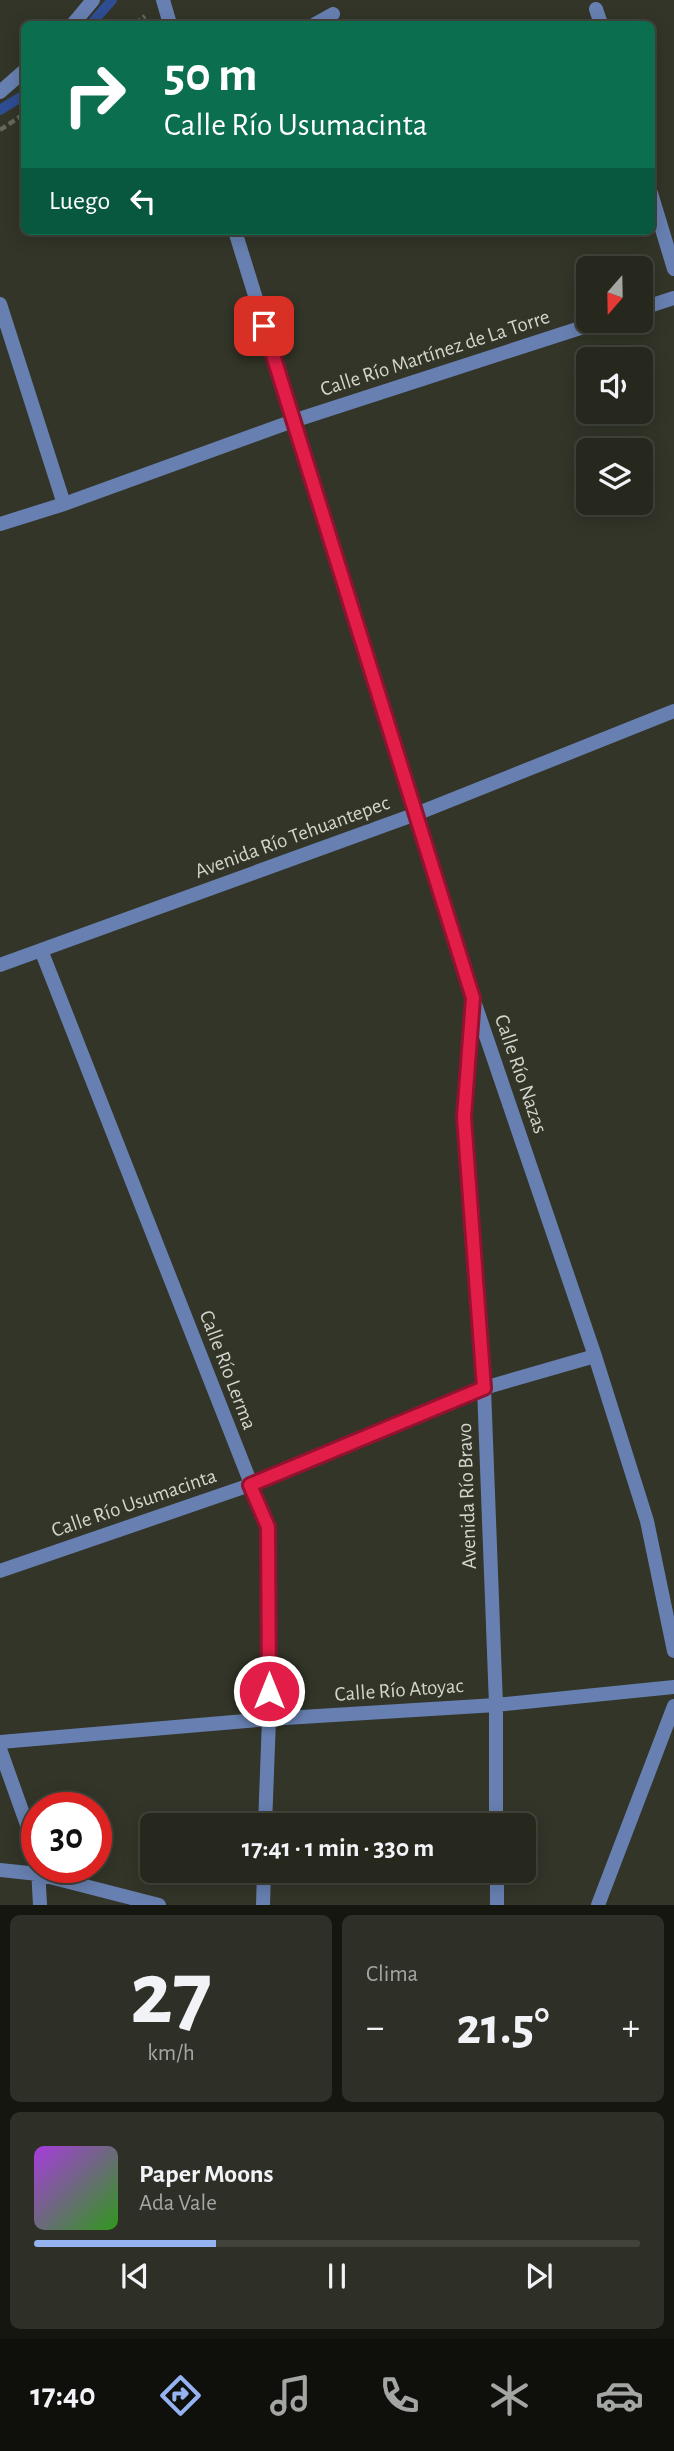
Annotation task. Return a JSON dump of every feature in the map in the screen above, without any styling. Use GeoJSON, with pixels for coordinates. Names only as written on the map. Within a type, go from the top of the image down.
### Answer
{"type":"FeatureCollection","features":[{"type":"Feature","properties":{"kind":"street"},"geometry":{"type":"LineString","coordinates":[[163,0],[169,21]]}},
{"type":"Feature","properties":{"kind":"street"},"geometry":{"type":"LineString","coordinates":[[75,21],[87,2]]}},
{"type":"Feature","properties":{"kind":"street"},"geometry":{"type":"LineString","coordinates":[[596,9],[600,21]]}},
{"type":"Feature","properties":{"kind":"street"},"geometry":{"type":"LineString","coordinates":[[320,21],[333,14]]}},
{"type":"Feature","properties":{"kind":"street"},"geometry":{"type":"LineString","coordinates":[[0,92],[21,74]]}},
{"type":"Feature","properties":{"kind":"street"},"geometry":{"type":"LineString","coordinates":[[655,206],[674,270]]}},
{"type":"Feature","properties":{"kind":"street","name":"Calle Río Nazas"},"geometry":{"type":"LineString","coordinates":[[235,235],[473,998],[595,1356],[647,1521],[674,1651]]}},
{"type":"Feature","properties":{"kind":"street"},"geometry":{"type":"LineString","coordinates":[[653,305],[674,298]]}},
{"type":"Feature","properties":{"kind":"street"},"geometry":{"type":"LineString","coordinates":[[0,304],[64,504]]}},
{"type":"Feature","properties":{"kind":"street","name":"Calle Río Martínez de La Torre"},"geometry":{"type":"LineString","coordinates":[[0,524],[64,504],[293,421],[576,329]]}},
{"type":"Feature","properties":{"kind":"street","name":"Avenida Río Tehuantepec"},"geometry":{"type":"LineString","coordinates":[[0,965],[416,814],[674,711]]}},
{"type":"Feature","properties":{"kind":"street","name":"Calle Río Lerma"},"geometry":{"type":"LineString","coordinates":[[41,950],[268,1527],[269,1719],[265,1813]]}},
{"type":"Feature","properties":{"kind":"street","name":"Avenida Río Bravo"},"geometry":{"type":"LineString","coordinates":[[473,998],[464,1117],[484,1388],[496,1705],[496,1813]]}},
{"type":"Feature","properties":{"kind":"street","name":"Calle Río Usumacinta"},"geometry":{"type":"LineString","coordinates":[[0,1571],[250,1485],[484,1388],[595,1356]]}},
{"type":"Feature","properties":{"kind":"street","name":"Calle Río Atoyac"},"geometry":{"type":"LineString","coordinates":[[0,1742],[269,1719],[496,1705],[674,1687]]}},
{"type":"Feature","properties":{"kind":"street"},"geometry":{"type":"LineString","coordinates":[[598,1905],[674,1706]]}},
{"type":"Feature","properties":{"kind":"street"},"geometry":{"type":"LineString","coordinates":[[0,1749],[21,1808]]}},
{"type":"Feature","properties":{"kind":"street"},"geometry":{"type":"LineString","coordinates":[[0,1870],[21,1871]]}},
{"type":"Feature","properties":{"kind":"street"},"geometry":{"type":"LineString","coordinates":[[39,1883],[40,1905]]}},
{"type":"Feature","properties":{"kind":"street"},"geometry":{"type":"LineString","coordinates":[[81,1883],[159,1905]]}},
{"type":"Feature","properties":{"kind":"street"},"geometry":{"type":"LineString","coordinates":[[263,1905],[264,1883]]}},
{"type":"Feature","properties":{"kind":"street"},"geometry":{"type":"LineString","coordinates":[[497,1883],[497,1905]]}},
{"type":"Feature","properties":{"kind":"path"},"geometry":{"type":"LineString","coordinates":[[0,130],[21,116]]}},
{"type":"Feature","properties":{"kind":"waterway"},"geometry":{"type":"LineString","coordinates":[[94,21],[112,0]]}},
{"type":"Feature","properties":{"kind":"waterway"},"geometry":{"type":"LineString","coordinates":[[0,110],[21,97]]}},
{"type":"Feature","properties":{"kind":"route"},"geometry":{"type":"LineString","coordinates":[[264,326],[473,998],[464,1117],[484,1388],[250,1485],[268,1527],[269,1691]]}}]}
